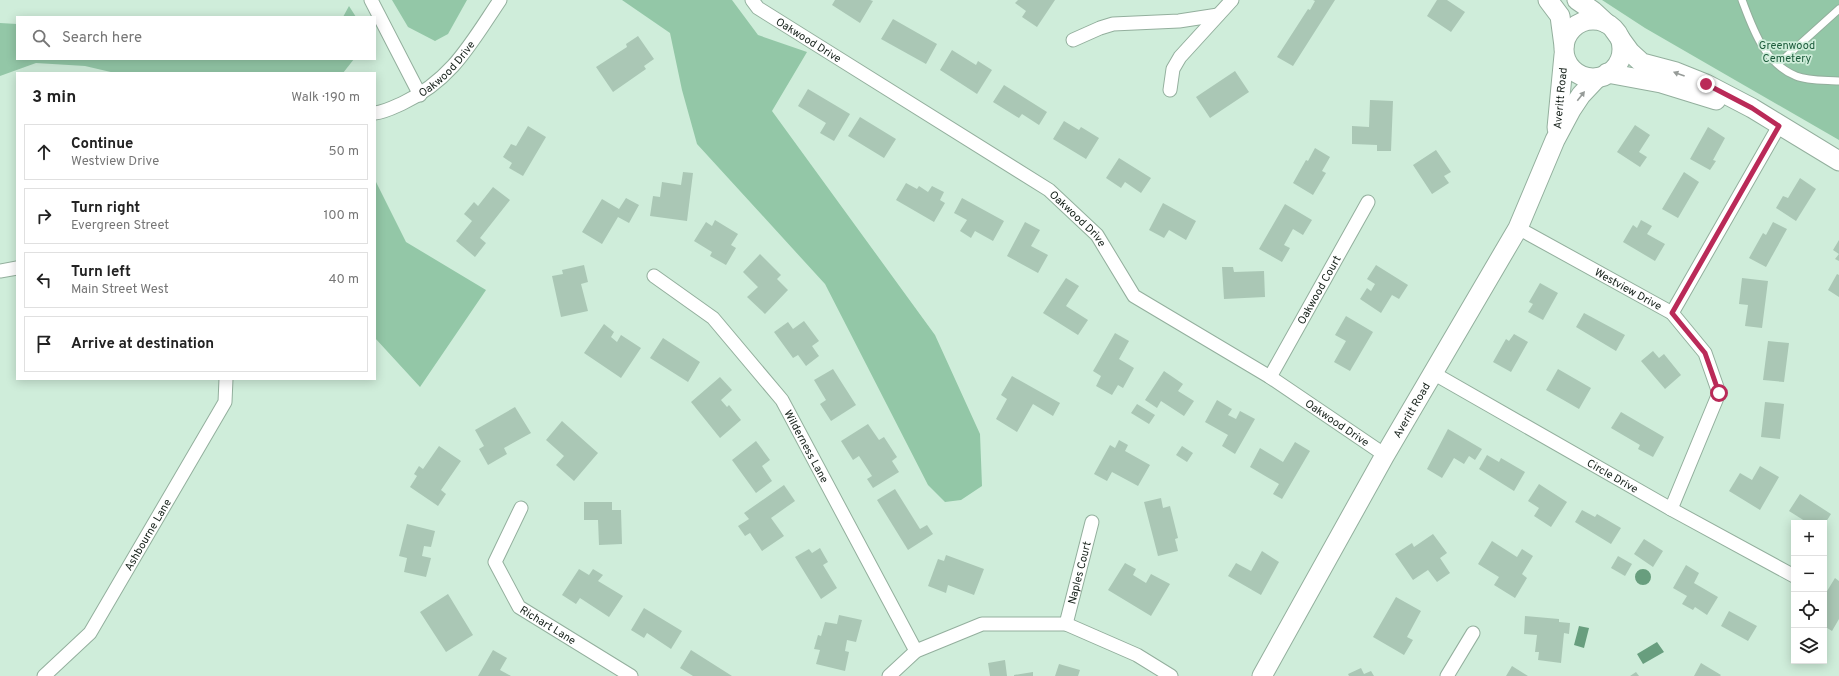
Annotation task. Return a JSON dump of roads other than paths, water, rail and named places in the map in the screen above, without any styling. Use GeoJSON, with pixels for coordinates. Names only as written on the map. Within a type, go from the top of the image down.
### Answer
{"type":"FeatureCollection","features":[{"type":"Feature","properties":{"kind":"street"},"geometry":{"type":"LineString","coordinates":[[371,0],[420,95]]}},
{"type":"Feature","properties":{"kind":"street","name":"Oakwood Drive"},"geometry":{"type":"LineString","coordinates":[[376,113],[382,112],[420,95],[440,80],[463,56],[500,0]]}},
{"type":"Feature","properties":{"kind":"street","name":"Oakwood Drive"},"geometry":{"type":"LineString","coordinates":[[752,0],[758,8],[1049,190],[1097,235],[1134,296],[1270,377],[1385,455]]}},
{"type":"Feature","properties":{"kind":"street"},"geometry":{"type":"LineString","coordinates":[[1170,90],[1173,69],[1180,57],[1232,0]]}},
{"type":"Feature","properties":{"kind":"street"},"geometry":{"type":"LineString","coordinates":[[1548,0],[1560,16],[1564,51],[1568,64],[1583,76],[1602,76],[1661,83],[1708,98],[1752,108]]}},
{"type":"Feature","properties":{"kind":"street"},"geometry":{"type":"LineString","coordinates":[[1577,0],[1593,10],[1610,27],[1630,52],[1642,63],[1676,72],[1706,84],[1752,108],[1779,126],[1839,161]]}},
{"type":"Feature","properties":{"kind":"street"},"geometry":{"type":"LineString","coordinates":[[1073,40],[1113,24],[1179,21],[1218,15]]}},
{"type":"Feature","properties":{"kind":"street"},"geometry":{"type":"LineString","coordinates":[[1564,51],[1566,37],[1579,23],[1588,20],[1598,20],[1610,27]]}},
{"type":"Feature","properties":{"kind":"street","name":"Averitt Road"},"geometry":{"type":"LineString","coordinates":[[1262,676],[1385,455],[1518,228],[1555,140],[1581,95],[1617,65],[1621,56],[1622,47],[1619,38],[1610,27]]}},
{"type":"Feature","properties":{"kind":"street","name":"Averitt Road"},"geometry":{"type":"LineString","coordinates":[[1555,140],[1560,112],[1564,51]]}},
{"type":"Feature","properties":{"kind":"street"},"geometry":{"type":"LineString","coordinates":[[1672,313],[1779,126]]}},
{"type":"Feature","properties":{"kind":"street","name":"Oakwood Court"},"geometry":{"type":"LineString","coordinates":[[1270,377],[1368,202]]}},
{"type":"Feature","properties":{"kind":"street","name":"Westview Drive"},"geometry":{"type":"LineString","coordinates":[[1518,228],[1672,313],[1705,353],[1719,393],[1671,509]]}},
{"type":"Feature","properties":{"kind":"street"},"geometry":{"type":"LineString","coordinates":[[0,271],[16,268]]}},
{"type":"Feature","properties":{"kind":"street","name":"Wilderness Lane"},"geometry":{"type":"LineString","coordinates":[[654,276],[713,318],[782,400],[916,651]]}},
{"type":"Feature","properties":{"kind":"street","name":"Circle Drive"},"geometry":{"type":"LineString","coordinates":[[1433,373],[1671,509],[1791,574]]}},
{"type":"Feature","properties":{"kind":"street","name":"Ashbourne Lane"},"geometry":{"type":"LineString","coordinates":[[44,676],[90,633],[225,402],[226,380]]}},
{"type":"Feature","properties":{"kind":"street","name":"Richart Lane"},"geometry":{"type":"LineString","coordinates":[[521,508],[495,562],[519,607],[630,676]]}},
{"type":"Feature","properties":{"kind":"street","name":"Naples Court"},"geometry":{"type":"LineString","coordinates":[[1066,624],[1092,522]]}},
{"type":"Feature","properties":{"kind":"street"},"geometry":{"type":"LineString","coordinates":[[890,676],[916,651],[982,624],[1066,624],[1137,654],[1172,676]]}},
{"type":"Feature","properties":{"kind":"street"},"geometry":{"type":"LineString","coordinates":[[1447,676],[1473,633]]}},
{"type":"Feature","properties":{"kind":"lane"},"geometry":{"type":"LineString","coordinates":[[1742,0],[1762,46],[1770,58],[1796,76],[1839,81]]}},
{"type":"Feature","properties":{"kind":"lane"},"geometry":{"type":"LineString","coordinates":[[1778,64],[1839,9]]}},
{"type":"Feature","properties":{"kind":"park label","name":"Greenwood Cemetery"},"geometry":{"type":"Point","coordinates":[1787,51]}}]}
